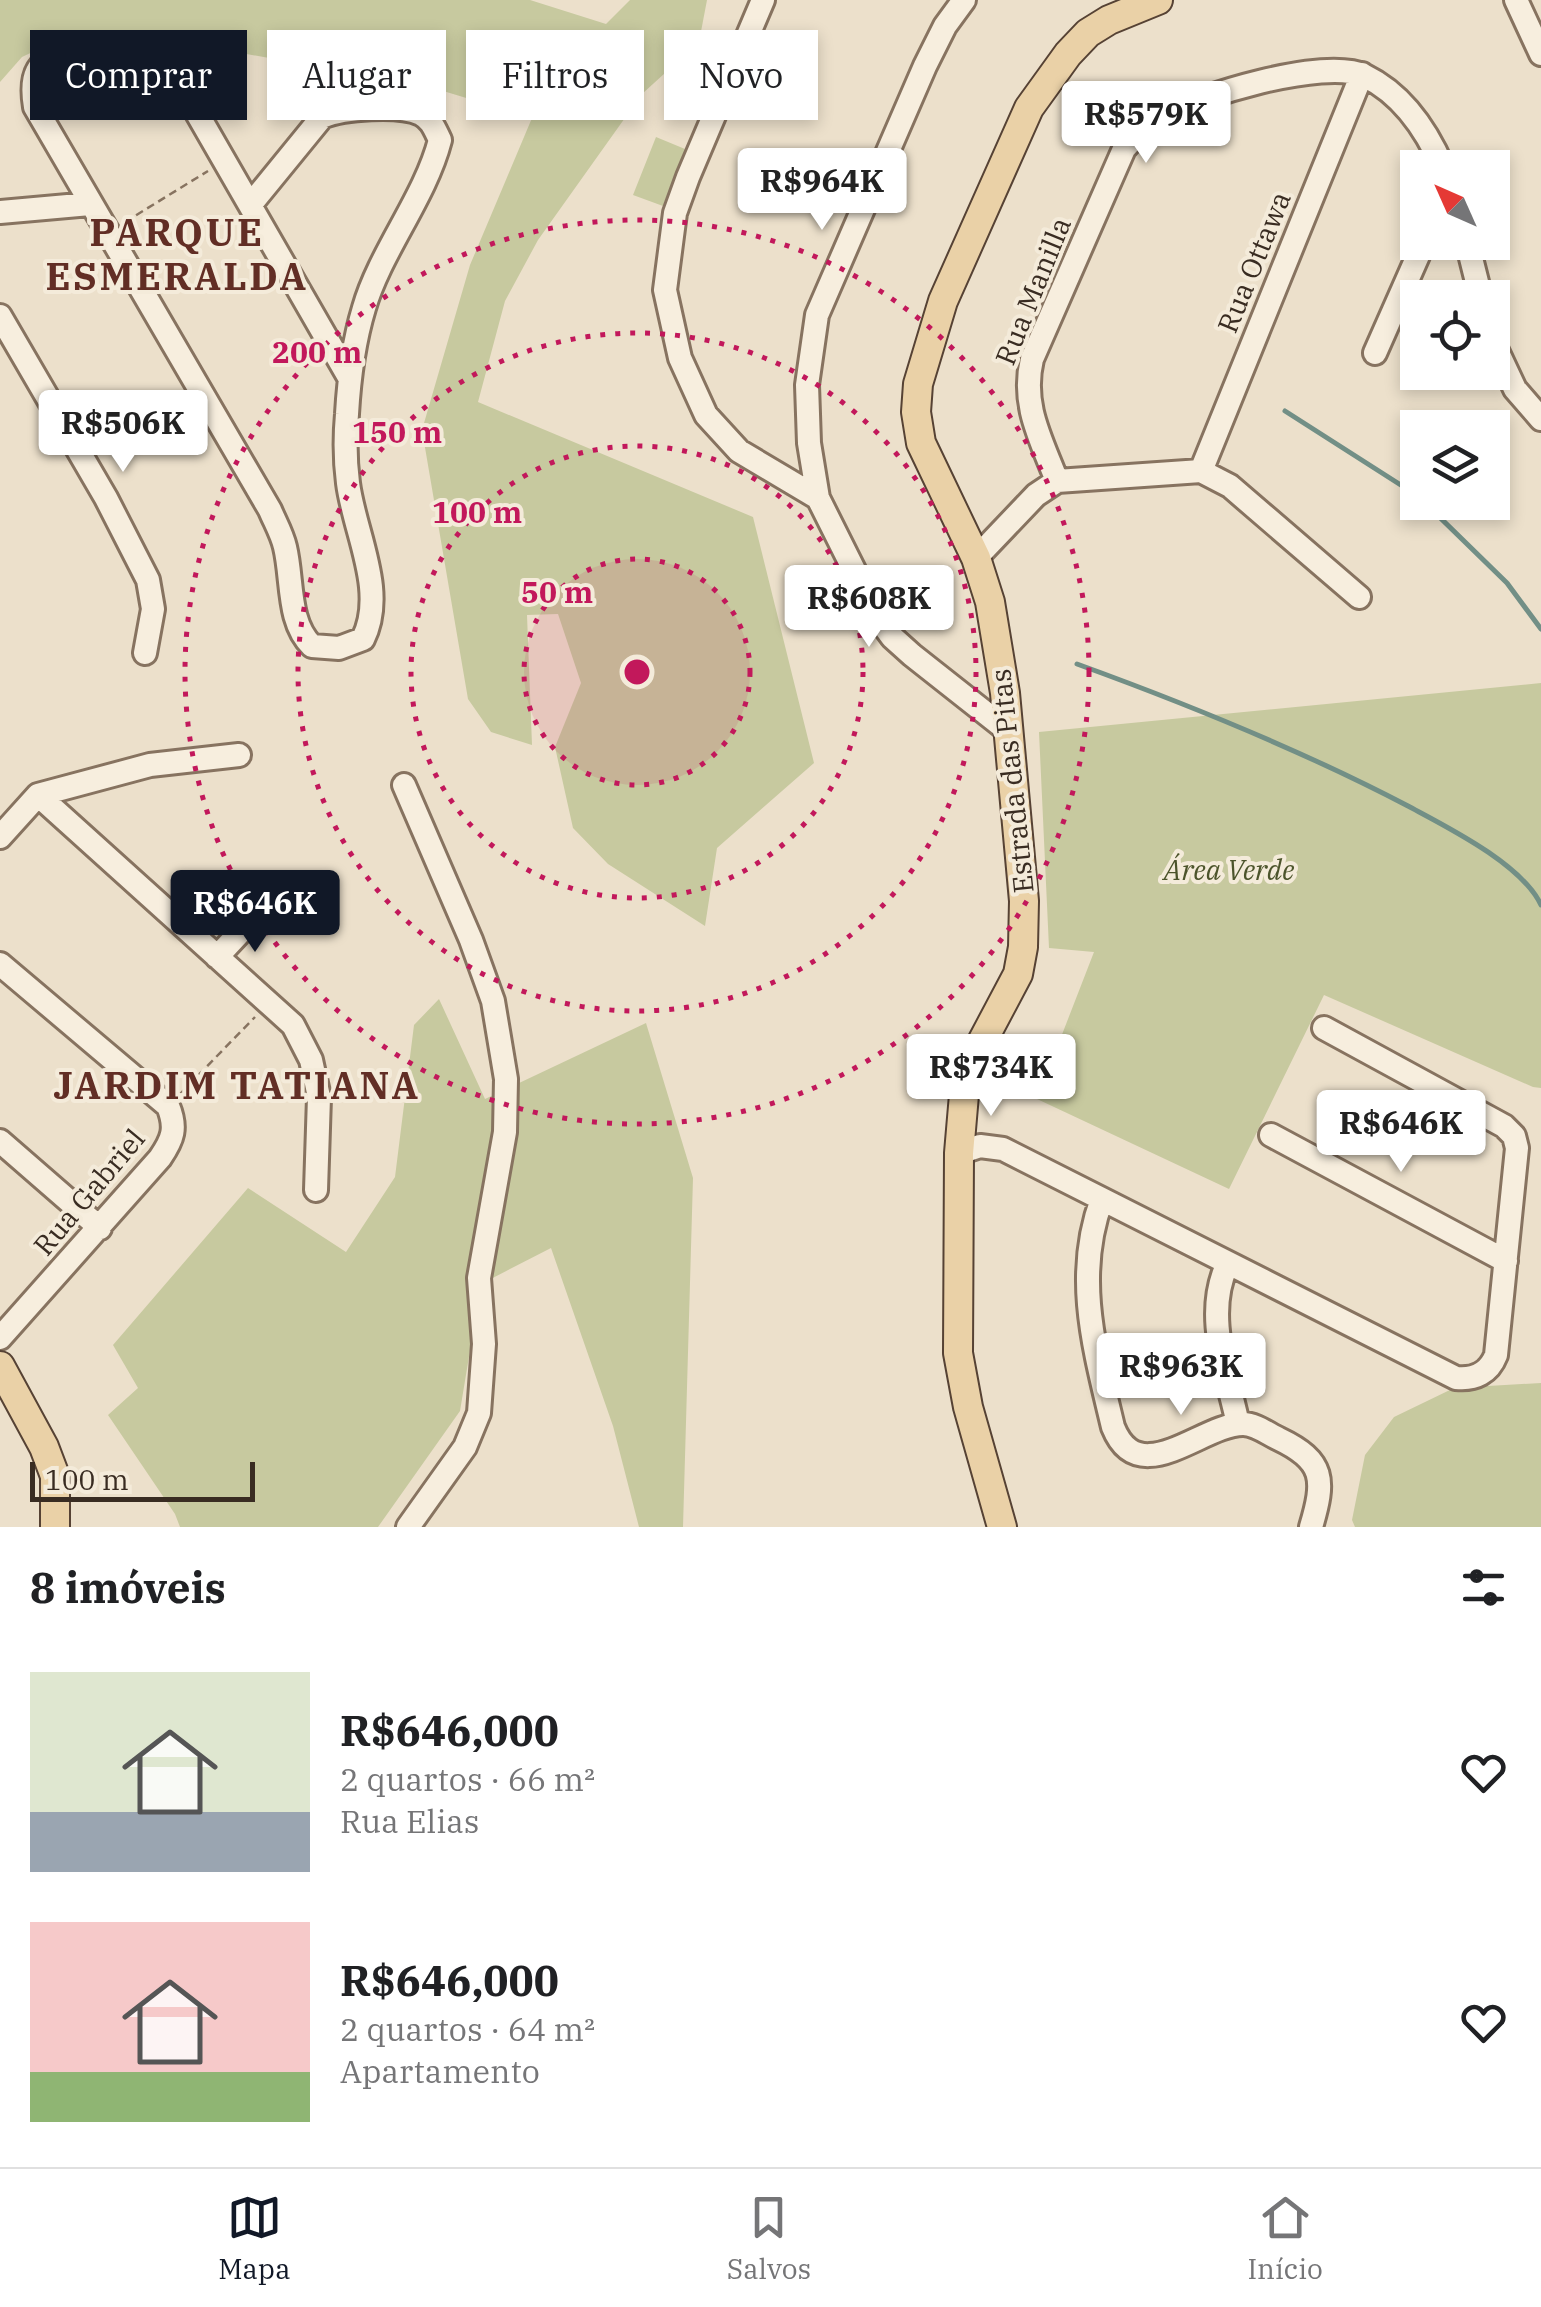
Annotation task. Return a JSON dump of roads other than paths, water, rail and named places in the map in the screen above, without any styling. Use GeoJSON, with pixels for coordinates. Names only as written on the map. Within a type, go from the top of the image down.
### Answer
{"type":"FeatureCollection","features":[{"type":"Feature","properties":{"kind":"main road","name":"Estrada das Pitas"},"geometry":{"type":"LineString","coordinates":[[1002,1527],[968,1407],[958,1353],[959,1154],[965,1084],[972,1060],[1018,974],[1024,947],[1024,901],[996,636],[976,558],[920,443],[918,384],[943,301],[1029,108],[1088,33],[1158,0]]}},
{"type":"Feature","properties":{"kind":"main road"},"geometry":{"type":"LineString","coordinates":[[0,1366],[44,1447],[55,1476],[55,1527]]}},
{"type":"Feature","properties":{"kind":"street"},"geometry":{"type":"LineString","coordinates":[[763,0],[682,195],[668,254],[665,290],[680,358],[706,415],[740,451],[818,498]]}},
{"type":"Feature","properties":{"kind":"street"},"geometry":{"type":"LineString","coordinates":[[964,0],[924,66],[817,315],[807,385],[810,443],[818,498],[878,618],[892,637],[1008,730]]}},
{"type":"Feature","properties":{"kind":"street"},"geometry":{"type":"LineString","coordinates":[[1516,0],[1541,54]]}},
{"type":"Feature","properties":{"kind":"street"},"geometry":{"type":"LineString","coordinates":[[251,204],[322,117],[338,110],[419,113],[432,123],[440,140],[436,156],[364,306],[350,378],[346,416],[348,482],[368,569],[372,612],[369,626],[362,640],[339,648],[312,646],[300,636],[284,541],[270,510],[35,106],[34,76],[52,58],[110,61],[165,70],[179,82],[350,378]]}},
{"type":"Feature","properties":{"kind":"street","name":"Rua Manilla"},"geometry":{"type":"LineString","coordinates":[[1057,481],[1026,386],[1032,359],[1124,149],[1158,118],[1206,98],[1320,70],[1362,74]]}},
{"type":"Feature","properties":{"kind":"street"},"geometry":{"type":"LineString","coordinates":[[1362,74],[1406,106],[1432,150]]}},
{"type":"Feature","properties":{"kind":"street","name":"Rua Ottawa"},"geometry":{"type":"LineString","coordinates":[[1202,471],[1362,74]]}},
{"type":"Feature","properties":{"kind":"street"},"geometry":{"type":"LineString","coordinates":[[0,212],[90,204]]}},
{"type":"Feature","properties":{"kind":"street"},"geometry":{"type":"LineString","coordinates":[[1375,353],[1416,260]]}},
{"type":"Feature","properties":{"kind":"street"},"geometry":{"type":"LineString","coordinates":[[320,323],[345,324],[364,306]]}},
{"type":"Feature","properties":{"kind":"street"},"geometry":{"type":"LineString","coordinates":[[0,316],[106,498],[148,580],[154,609],[145,653]]}},
{"type":"Feature","properties":{"kind":"street"},"geometry":{"type":"LineString","coordinates":[[1510,377],[1541,418]]}},
{"type":"Feature","properties":{"kind":"street"},"geometry":{"type":"LineString","coordinates":[[770,470],[800,458],[810,443]]}},
{"type":"Feature","properties":{"kind":"street"},"geometry":{"type":"LineString","coordinates":[[976,558],[1036,495],[1057,481],[1202,471],[1230,486],[1359,596]]}},
{"type":"Feature","properties":{"kind":"street"},"geometry":{"type":"LineString","coordinates":[[0,837],[38,795],[150,765],[239,755]]}},
{"type":"Feature","properties":{"kind":"street"},"geometry":{"type":"LineString","coordinates":[[404,785],[487,986],[502,1040],[506,1079],[505,1132],[479,1278],[484,1344],[479,1413],[465,1447],[408,1527]]}},
{"type":"Feature","properties":{"kind":"street"},"geometry":{"type":"LineString","coordinates":[[38,795],[293,1025],[312,1060],[318,1098],[316,1190]]}},
{"type":"Feature","properties":{"kind":"street"},"geometry":{"type":"LineString","coordinates":[[217,957],[258,913]]}},
{"type":"Feature","properties":{"kind":"street","name":"Rua Gabriel"},"geometry":{"type":"LineString","coordinates":[[0,964],[168,1106],[174,1120],[173,1138],[100,1228],[0,1338]]}},
{"type":"Feature","properties":{"kind":"street"},"geometry":{"type":"LineString","coordinates":[[959,1154],[980,1146],[1003,1149],[1456,1378],[1488,1370],[1496,1355],[1518,1148],[1510,1130],[1324,1028]]}},
{"type":"Feature","properties":{"kind":"street"},"geometry":{"type":"LineString","coordinates":[[1271,1135],[1506,1261]]}},
{"type":"Feature","properties":{"kind":"street"},"geometry":{"type":"LineString","coordinates":[[0,1141],[100,1228]]}},
{"type":"Feature","properties":{"kind":"street"},"geometry":{"type":"LineString","coordinates":[[1102,1200],[1089,1244],[1088,1306],[1109,1411],[1120,1440],[1138,1454],[1156,1456],[1238,1424],[1257,1428],[1312,1458],[1320,1485],[1311,1527]]}},
{"type":"Feature","properties":{"kind":"street"},"geometry":{"type":"LineString","coordinates":[[1228,1263],[1216,1297],[1216,1324],[1238,1424]]}},
{"type":"Feature","properties":{"kind":"waterway"},"geometry":{"type":"LineString","coordinates":[[1285,411],[1400,484]]}},
{"type":"Feature","properties":{"kind":"waterway"},"geometry":{"type":"LineString","coordinates":[[1442,520],[1507,583],[1541,629]]}},
{"type":"Feature","properties":{"kind":"waterway"},"geometry":{"type":"LineString","coordinates":[[1077,664],[1245,729],[1408,806],[1501,861],[1518,875],[1541,905]]}},
{"type":"Feature","properties":{"kind":"district","name":"PARQUE ESMERALDA"},"geometry":{"type":"Point","coordinates":[177,255]}},
{"type":"Feature","properties":{"kind":"district","name":"JARDIM TATIANA"},"geometry":{"type":"Point","coordinates":[237,1086]}},
{"type":"Feature","properties":{"kind":"park label","name":"Área Verde"},"geometry":{"type":"Point","coordinates":[1229,870]}}]}
